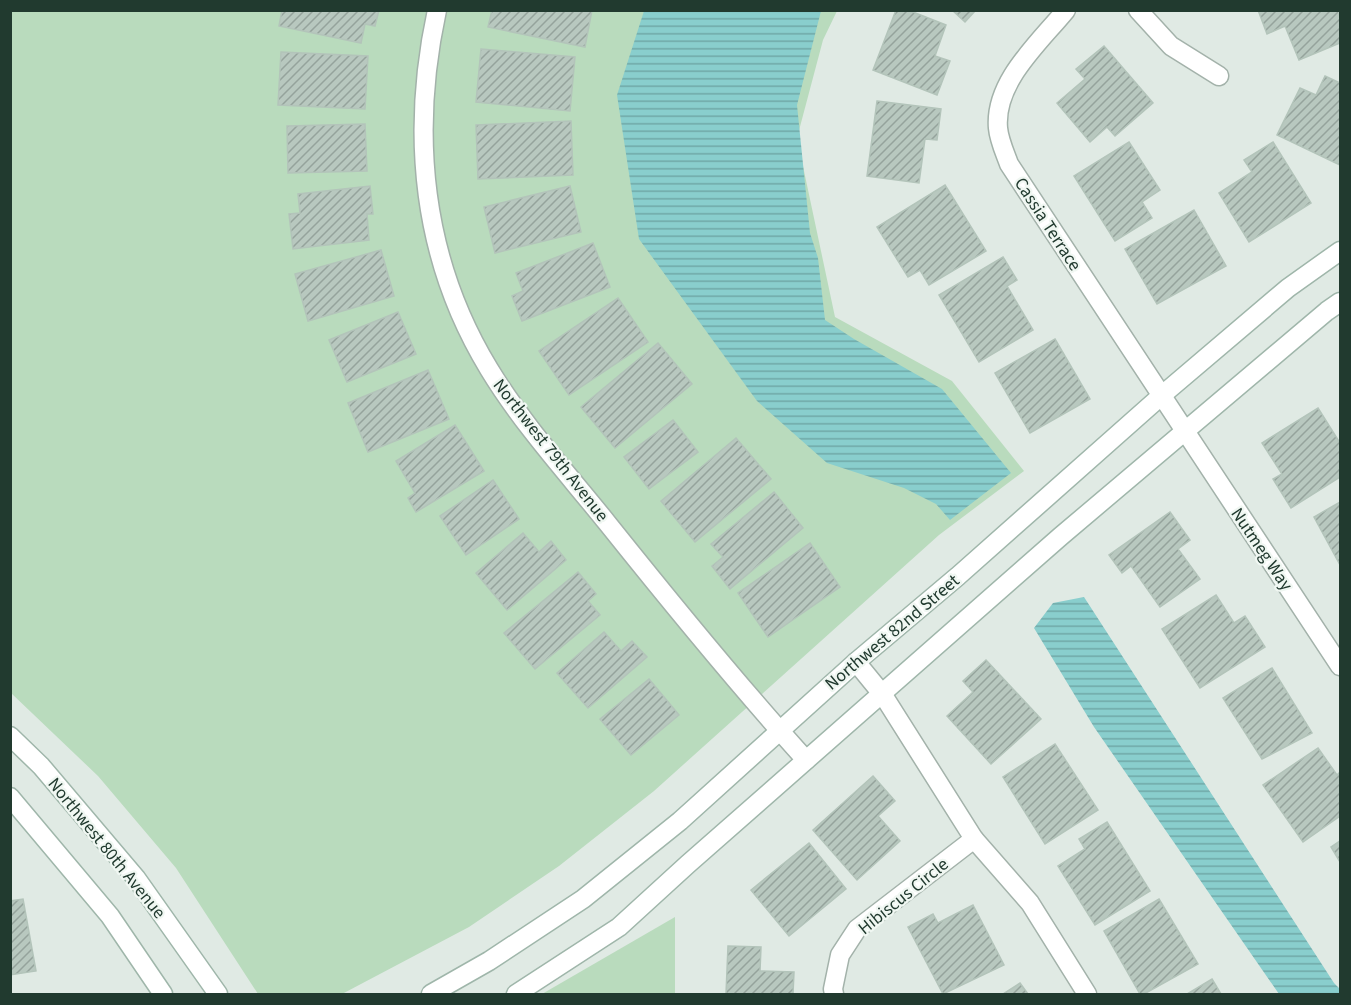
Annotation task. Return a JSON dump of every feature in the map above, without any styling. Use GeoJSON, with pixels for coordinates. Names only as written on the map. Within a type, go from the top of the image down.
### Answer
{"type":"FeatureCollection","features":[{"type":"Feature","properties":{"kind":"street","name":"Northwest 79th Avenue"},"geometry":{"type":"LineString","coordinates":[[437,10],[428,51],[423,104],[425,181],[432,230],[455,298],[475,344],[518,412],[669,600],[806,760]]}},
{"type":"Feature","properties":{"kind":"street","name":"Cassia Terrace"},"geometry":{"type":"LineString","coordinates":[[1066,10],[1022,63],[1002,94],[998,128],[1009,164],[1184,432]]}},
{"type":"Feature","properties":{"kind":"street"},"geometry":{"type":"LineString","coordinates":[[1138,10],[1171,46],[1219,76]]}},
{"type":"Feature","properties":{"kind":"street","name":"Northwest 82nd Street"},"geometry":{"type":"LineString","coordinates":[[431,994],[489,961],[583,899],[680,821],[779,730],[958,576],[1161,396],[1288,288],[1341,251]]}},
{"type":"Feature","properties":{"kind":"street"},"geometry":{"type":"LineString","coordinates":[[516,994],[619,927],[1061,536],[1327,311],[1341,302]]}},
{"type":"Feature","properties":{"kind":"street","name":"Nutmeg Way"},"geometry":{"type":"LineString","coordinates":[[1184,432],[1341,666]]}},
{"type":"Feature","properties":{"kind":"street"},"geometry":{"type":"LineString","coordinates":[[856,662],[883,695],[974,839],[1030,903],[1087,994]]}},
{"type":"Feature","properties":{"kind":"street","name":"Northwest 80th Avenue"},"geometry":{"type":"LineString","coordinates":[[10,736],[41,766],[136,878],[218,994]]}},
{"type":"Feature","properties":{"kind":"street"},"geometry":{"type":"LineString","coordinates":[[10,797],[110,916],[163,994]]}},
{"type":"Feature","properties":{"kind":"street","name":"Hibiscus Circle"},"geometry":{"type":"LineString","coordinates":[[834,994],[840,955],[857,929],[974,839]]}},
{"type":"Feature","properties":{"kind":"green space"},"geometry":{"type":"Polygon","coordinates":[[[10,11],[837,11],[823,40],[797,138],[835,317],[952,381],[1024,471],[939,535],[654,791],[559,866],[469,927],[342,994],[258,994],[176,868],[98,776],[11,693],[10,11]]]}},
{"type":"Feature","properties":{"kind":"green space"},"geometry":{"type":"Polygon","coordinates":[[[675,917],[675,994],[542,994],[675,917]]]}},
{"type":"Feature","properties":{"kind":"water"},"geometry":{"type":"Polygon","coordinates":[[[644,11],[821,11],[797,105],[810,233],[818,258],[825,320],[942,389],[1011,473],[950,520],[936,504],[904,488],[827,463],[757,401],[639,239],[617,95],[644,11]]]}},
{"type":"Feature","properties":{"kind":"water"},"geometry":{"type":"Polygon","coordinates":[[[1084,597],[1340,989],[1340,994],[1279,994],[1094,727],[1034,628],[1053,603],[1084,597]]]}},
{"type":"Feature","properties":{"kind":"building"},"geometry":{"type":"Polygon","coordinates":[[[282,10],[379,10],[375,26],[365,24],[361,43],[279,26],[282,10]]]}},
{"type":"Feature","properties":{"kind":"building"},"geometry":{"type":"Polygon","coordinates":[[[492,10],[592,10],[585,47],[488,27],[492,10]]]}},
{"type":"Feature","properties":{"kind":"building"},"geometry":{"type":"Polygon","coordinates":[[[896,10],[908,10],[946,25],[935,56],[950,61],[937,95],[873,70],[896,10]]]}},
{"type":"Feature","properties":{"kind":"building"},"geometry":{"type":"Polygon","coordinates":[[[952,10],[976,10],[965,22],[952,10]]]}},
{"type":"Feature","properties":{"kind":"building"},"geometry":{"type":"Polygon","coordinates":[[[1258,10],[1338,10],[1340,43],[1299,60],[1285,26],[1267,34],[1258,10]]]}},
{"type":"Feature","properties":{"kind":"building"},"geometry":{"type":"Polygon","coordinates":[[[1104,46],[1153,103],[1115,136],[1107,127],[1090,142],[1057,103],[1085,79],[1076,69],[1104,46]]]}},
{"type":"Feature","properties":{"kind":"building"},"geometry":{"type":"Polygon","coordinates":[[[481,49],[575,57],[570,111],[476,102],[481,49]]]}},
{"type":"Feature","properties":{"kind":"building"},"geometry":{"type":"Polygon","coordinates":[[[281,52],[368,56],[365,109],[278,105],[281,52]]]}},
{"type":"Feature","properties":{"kind":"building"},"geometry":{"type":"Polygon","coordinates":[[[1325,76],[1340,83],[1340,165],[1277,135],[1300,88],[1316,95],[1325,76]]]}},
{"type":"Feature","properties":{"kind":"building"},"geometry":{"type":"Polygon","coordinates":[[[877,101],[941,109],[937,140],[925,139],[919,183],[867,176],[877,101]]]}},
{"type":"Feature","properties":{"kind":"building"},"geometry":{"type":"Polygon","coordinates":[[[571,121],[573,175],[478,179],[476,125],[571,121]]]}},
{"type":"Feature","properties":{"kind":"building"},"geometry":{"type":"Polygon","coordinates":[[[365,124],[367,171],[288,173],[287,126],[365,124]]]}},
{"type":"Feature","properties":{"kind":"building"},"geometry":{"type":"Polygon","coordinates":[[[1129,142],[1160,190],[1142,202],[1152,218],[1115,241],[1074,176],[1129,142]]]}},
{"type":"Feature","properties":{"kind":"building"},"geometry":{"type":"Polygon","coordinates":[[[1273,142],[1311,203],[1249,242],[1219,193],[1252,172],[1244,160],[1273,142]]]}},
{"type":"Feature","properties":{"kind":"building"},"geometry":{"type":"Polygon","coordinates":[[[945,185],[986,251],[929,285],[920,270],[908,277],[877,227],[945,185]]]}},
{"type":"Feature","properties":{"kind":"building"},"geometry":{"type":"Polygon","coordinates":[[[370,186],[373,214],[367,214],[369,240],[293,249],[289,214],[300,213],[298,194],[370,186]]]}},
{"type":"Feature","properties":{"kind":"building"},"geometry":{"type":"Polygon","coordinates":[[[570,186],[581,232],[495,253],[484,207],[570,186]]]}},
{"type":"Feature","properties":{"kind":"building"},"geometry":{"type":"Polygon","coordinates":[[[1194,210],[1226,266],[1157,304],[1125,249],[1194,210]]]}},
{"type":"Feature","properties":{"kind":"building"},"geometry":{"type":"Polygon","coordinates":[[[593,243],[610,287],[522,321],[512,296],[523,291],[516,273],[593,243]]]}},
{"type":"Feature","properties":{"kind":"building"},"geometry":{"type":"Polygon","coordinates":[[[381,250],[394,296],[308,321],[295,274],[381,250]]]}},
{"type":"Feature","properties":{"kind":"building"},"geometry":{"type":"Polygon","coordinates":[[[1003,257],[1017,280],[1007,286],[1033,330],[979,362],[939,295],[1003,257]]]}},
{"type":"Feature","properties":{"kind":"building"},"geometry":{"type":"Polygon","coordinates":[[[618,298],[648,342],[569,395],[539,351],[618,298]]]}},
{"type":"Feature","properties":{"kind":"building"},"geometry":{"type":"Polygon","coordinates":[[[398,312],[416,354],[347,382],[329,340],[398,312]]]}},
{"type":"Feature","properties":{"kind":"building"},"geometry":{"type":"Polygon","coordinates":[[[1055,339],[1090,399],[1030,433],[995,373],[1055,339]]]}},
{"type":"Feature","properties":{"kind":"building"},"geometry":{"type":"Polygon","coordinates":[[[658,343],[692,384],[615,448],[581,407],[658,343]]]}},
{"type":"Feature","properties":{"kind":"building"},"geometry":{"type":"Polygon","coordinates":[[[428,370],[449,419],[368,452],[348,403],[428,370]]]}},
{"type":"Feature","properties":{"kind":"building"},"geometry":{"type":"Polygon","coordinates":[[[1318,408],[1340,443],[1340,477],[1291,508],[1273,479],[1282,474],[1262,443],[1318,408]]]}},
{"type":"Feature","properties":{"kind":"building"},"geometry":{"type":"Polygon","coordinates":[[[673,420],[698,452],[649,489],[624,457],[673,420]]]}},
{"type":"Feature","properties":{"kind":"building"},"geometry":{"type":"Polygon","coordinates":[[[455,425],[484,471],[416,512],[408,498],[415,493],[396,461],[455,425]]]}},
{"type":"Feature","properties":{"kind":"building"},"geometry":{"type":"Polygon","coordinates":[[[736,438],[771,479],[695,542],[661,501],[736,438]]]}},
{"type":"Feature","properties":{"kind":"building"},"geometry":{"type":"Polygon","coordinates":[[[493,480],[519,519],[466,555],[440,516],[493,480]]]}},
{"type":"Feature","properties":{"kind":"building"},"geometry":{"type":"Polygon","coordinates":[[[774,492],[803,528],[730,589],[712,566],[723,557],[711,544],[774,492]]]}},
{"type":"Feature","properties":{"kind":"building"},"geometry":{"type":"Polygon","coordinates":[[[1340,502],[1340,565],[1314,517],[1340,502]]]}},
{"type":"Feature","properties":{"kind":"building"},"geometry":{"type":"Polygon","coordinates":[[[1170,512],[1190,540],[1178,549],[1200,579],[1160,607],[1131,566],[1122,573],[1109,555],[1170,512]]]}},
{"type":"Feature","properties":{"kind":"building"},"geometry":{"type":"Polygon","coordinates":[[[523,533],[539,552],[551,541],[566,560],[507,610],[476,573],[523,533]]]}},
{"type":"Feature","properties":{"kind":"building"},"geometry":{"type":"Polygon","coordinates":[[[810,543],[840,587],[768,637],[738,593],[810,543]]]}},
{"type":"Feature","properties":{"kind":"building"},"geometry":{"type":"Polygon","coordinates":[[[578,572],[596,594],[588,601],[600,615],[535,669],[504,633],[578,572]]]}},
{"type":"Feature","properties":{"kind":"building"},"geometry":{"type":"Polygon","coordinates":[[[1216,595],[1234,623],[1245,616],[1265,647],[1200,688],[1162,629],[1216,595]]]}},
{"type":"Feature","properties":{"kind":"building"},"geometry":{"type":"Polygon","coordinates":[[[604,632],[621,651],[632,641],[647,657],[588,708],[557,673],[604,632]]]}},
{"type":"Feature","properties":{"kind":"building"},"geometry":{"type":"Polygon","coordinates":[[[986,660],[1041,719],[991,764],[947,716],[973,692],[963,681],[986,660]]]}},
{"type":"Feature","properties":{"kind":"building"},"geometry":{"type":"Polygon","coordinates":[[[1272,668],[1312,733],[1262,759],[1223,698],[1272,668]]]}},
{"type":"Feature","properties":{"kind":"building"},"geometry":{"type":"Polygon","coordinates":[[[649,679],[679,715],[631,755],[600,719],[649,679]]]}},
{"type":"Feature","properties":{"kind":"building"},"geometry":{"type":"Polygon","coordinates":[[[1055,744],[1098,810],[1045,844],[1003,777],[1055,744]]]}},
{"type":"Feature","properties":{"kind":"building"},"geometry":{"type":"Polygon","coordinates":[[[1318,748],[1337,775],[1340,772],[1340,816],[1303,842],[1263,785],[1318,748]]]}},
{"type":"Feature","properties":{"kind":"building"},"geometry":{"type":"Polygon","coordinates":[[[873,776],[895,801],[878,816],[900,841],[857,880],[813,830],[873,776]]]}},
{"type":"Feature","properties":{"kind":"building"},"geometry":{"type":"Polygon","coordinates":[[[1107,822],[1150,891],[1095,925],[1058,866],[1085,849],[1079,839],[1107,822]]]}},
{"type":"Feature","properties":{"kind":"building"},"geometry":{"type":"Polygon","coordinates":[[[1340,841],[1340,862],[1331,847],[1340,841]]]}},
{"type":"Feature","properties":{"kind":"building"},"geometry":{"type":"Polygon","coordinates":[[[809,843],[846,889],[789,936],[751,890],[809,843]]]}},
{"type":"Feature","properties":{"kind":"building"},"geometry":{"type":"Polygon","coordinates":[[[23,899],[36,971],[10,975],[10,901],[23,899]]]}},
{"type":"Feature","properties":{"kind":"building"},"geometry":{"type":"Polygon","coordinates":[[[1159,899],[1198,964],[1144,994],[1140,994],[1104,931],[1159,899]]]}},
{"type":"Feature","properties":{"kind":"building"},"geometry":{"type":"Polygon","coordinates":[[[973,905],[1004,965],[943,994],[908,927],[933,914],[938,923],[973,905]]]}},
{"type":"Feature","properties":{"kind":"building"},"geometry":{"type":"Polygon","coordinates":[[[728,946],[761,947],[760,971],[794,972],[793,994],[726,994],[728,946]]]}},
{"type":"Feature","properties":{"kind":"building"},"geometry":{"type":"Polygon","coordinates":[[[1212,979],[1221,994],[1187,994],[1212,979]]]}},
{"type":"Feature","properties":{"kind":"building"},"geometry":{"type":"Polygon","coordinates":[[[1020,983],[1028,994],[1003,994],[1020,983]]]}}]}
